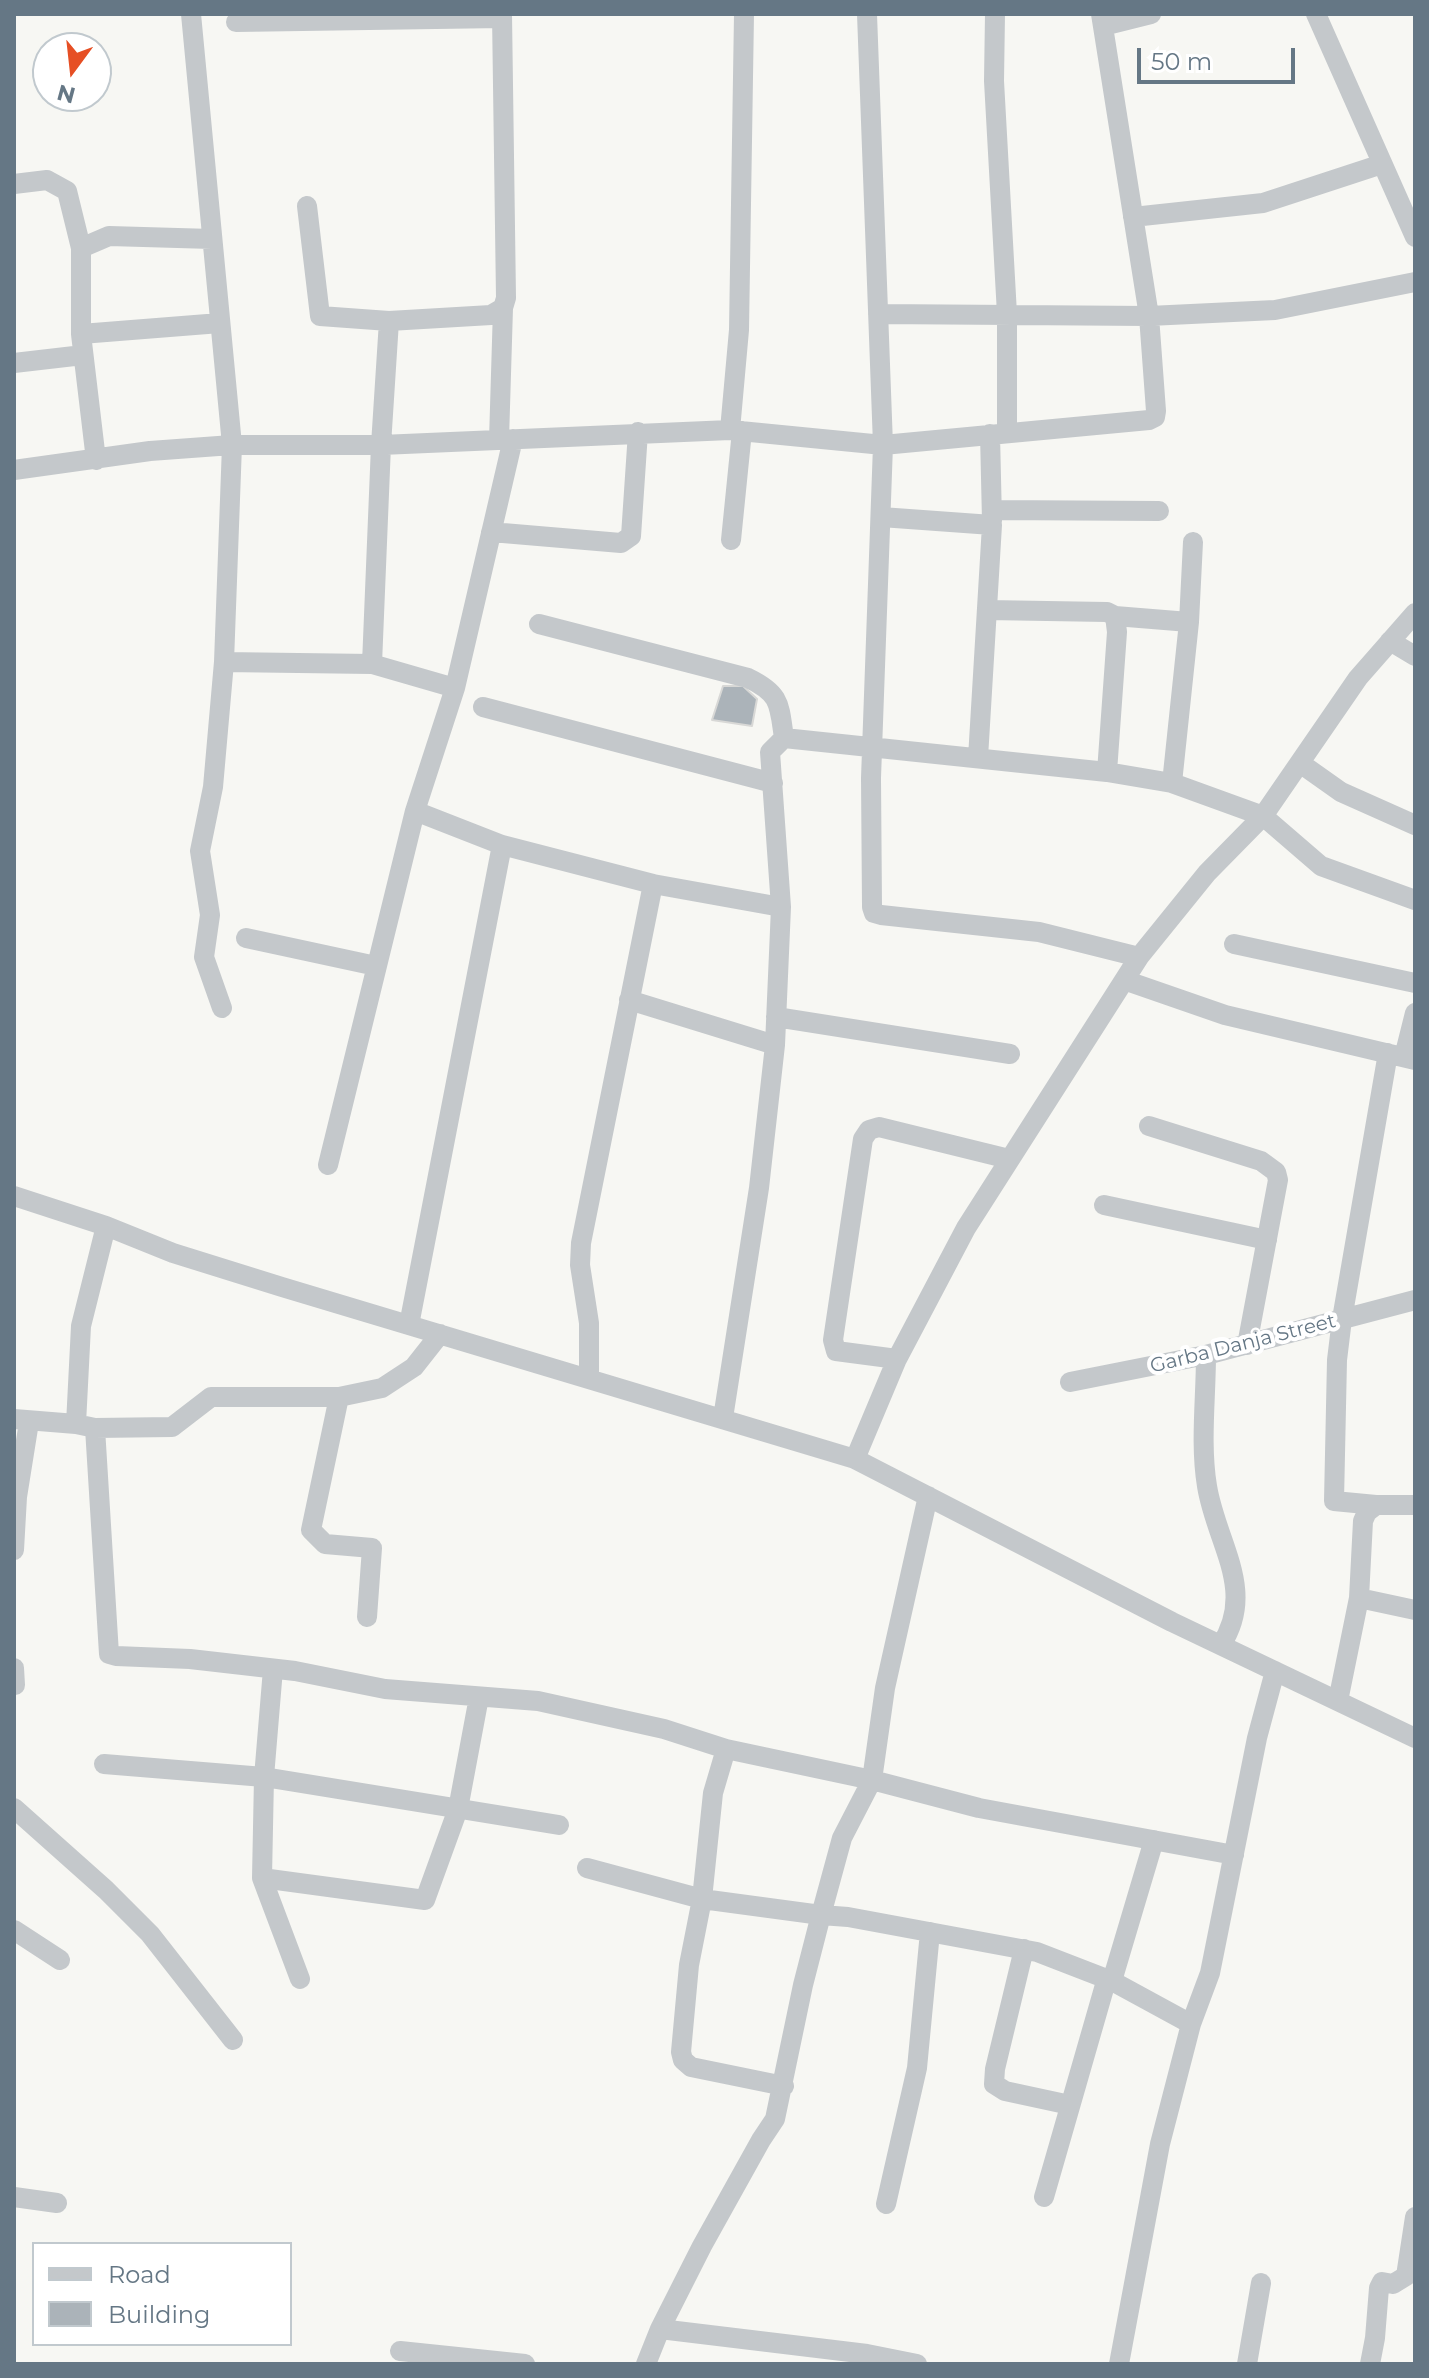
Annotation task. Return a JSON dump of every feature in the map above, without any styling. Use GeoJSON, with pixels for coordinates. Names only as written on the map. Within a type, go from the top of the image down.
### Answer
{"type":"FeatureCollection","features":[{"type":"Feature","properties":{"kind":"street"},"geometry":{"type":"LineString","coordinates":[[191,14],[232,445],[224,662],[213,787],[200,851],[210,915],[204,957],[222,1008]]}},
{"type":"Feature","properties":{"kind":"street"},"geometry":{"type":"LineString","coordinates":[[731,540],[739,330],[744,14]]}},
{"type":"Feature","properties":{"kind":"street"},"geometry":{"type":"LineString","coordinates":[[867,14],[883,445],[871,835],[872,907],[874,913],[1039,932],[1139,957]]}},
{"type":"Feature","properties":{"kind":"street"},"geometry":{"type":"LineString","coordinates":[[978,758],[1007,314],[994,81],[995,14]]}},
{"type":"Feature","properties":{"kind":"street"},"geometry":{"type":"LineString","coordinates":[[14,470],[150,451],[232,445],[381,445],[736,430],[883,445],[1149,420],[1155,417],[1149,316],[1102,20],[1151,14]]}},
{"type":"Feature","properties":{"kind":"street"},"geometry":{"type":"LineString","coordinates":[[1316,14],[1415,237]]}},
{"type":"Feature","properties":{"kind":"street"},"geometry":{"type":"LineString","coordinates":[[236,22],[502,16],[506,439],[491,532],[455,688],[415,811],[328,1165]]}},
{"type":"Feature","properties":{"kind":"street"},"geometry":{"type":"LineString","coordinates":[[1133,217],[1263,203],[1382,164]]}},
{"type":"Feature","properties":{"kind":"street"},"geometry":{"type":"LineString","coordinates":[[14,184],[47,180],[67,191],[81,248],[82,344],[96,460]]}},
{"type":"Feature","properties":{"kind":"street"},"geometry":{"type":"LineString","coordinates":[[307,206],[320,316],[389,321],[491,315],[503,308]]}},
{"type":"Feature","properties":{"kind":"street"},"geometry":{"type":"LineString","coordinates":[[81,248],[109,236],[212,239]]}},
{"type":"Feature","properties":{"kind":"street"},"geometry":{"type":"LineString","coordinates":[[878,314],[1149,316],[1275,310],[1415,282]]}},
{"type":"Feature","properties":{"kind":"street"},"geometry":{"type":"LineString","coordinates":[[372,664],[389,321]]}},
{"type":"Feature","properties":{"kind":"street"},"geometry":{"type":"LineString","coordinates":[[14,363],[82,344],[220,323]]}},
{"type":"Feature","properties":{"kind":"street"},"geometry":{"type":"LineString","coordinates":[[491,532],[621,543],[631,536],[638,432]]}},
{"type":"Feature","properties":{"kind":"street"},"geometry":{"type":"LineString","coordinates":[[881,517],[992,518],[1159,511]]}},
{"type":"Feature","properties":{"kind":"street"},"geometry":{"type":"LineString","coordinates":[[1172,783],[1189,622],[1193,542]]}},
{"type":"Feature","properties":{"kind":"street"},"geometry":{"type":"LineString","coordinates":[[987,610],[1107,612],[1115,616],[1189,622]]}},
{"type":"Feature","properties":{"kind":"street"},"geometry":{"type":"LineString","coordinates":[[855,1459],[897,1359],[966,1228],[1139,957],[1207,873],[1263,816],[1358,678],[1415,613]]}},
{"type":"Feature","properties":{"kind":"street"},"geometry":{"type":"LineString","coordinates":[[1107,772],[1117,632],[1115,616]]}},
{"type":"Feature","properties":{"kind":"street"},"geometry":{"type":"LineString","coordinates":[[539,624],[748,678],[769,688],[779,705],[784,738]]}},
{"type":"Feature","properties":{"kind":"street"},"geometry":{"type":"LineString","coordinates":[[1390,641],[1415,656]]}},
{"type":"Feature","properties":{"kind":"street"},"geometry":{"type":"LineString","coordinates":[[224,662],[372,664],[455,688]]}},
{"type":"Feature","properties":{"kind":"street"},"geometry":{"type":"LineString","coordinates":[[483,707],[773,783]]}},
{"type":"Feature","properties":{"kind":"street"},"geometry":{"type":"LineString","coordinates":[[784,738],[1107,772],[1172,783],[1263,816],[1321,866],[1415,900]]}},
{"type":"Feature","properties":{"kind":"street"},"geometry":{"type":"LineString","coordinates":[[723,1418],[759,1188],[775,1045],[781,907],[770,752],[784,738]]}},
{"type":"Feature","properties":{"kind":"street"},"geometry":{"type":"LineString","coordinates":[[1300,763],[1341,792],[1415,825]]}},
{"type":"Feature","properties":{"kind":"street"},"geometry":{"type":"LineString","coordinates":[[415,811],[502,845],[653,884],[781,907]]}},
{"type":"Feature","properties":{"kind":"street"},"geometry":{"type":"LineString","coordinates":[[409,1325],[502,845]]}},
{"type":"Feature","properties":{"kind":"street"},"geometry":{"type":"LineString","coordinates":[[589,1378],[589,1323],[580,1265],[581,1243],[653,884]]}},
{"type":"Feature","properties":{"kind":"street"},"geometry":{"type":"LineString","coordinates":[[246,938],[376,966]]}},
{"type":"Feature","properties":{"kind":"street"},"geometry":{"type":"LineString","coordinates":[[1234,944],[1415,983]]}},
{"type":"Feature","properties":{"kind":"street"},"geometry":{"type":"LineString","coordinates":[[1124,980],[1225,1015],[1402,1057]]}},
{"type":"Feature","properties":{"kind":"street"},"geometry":{"type":"LineString","coordinates":[[629,1000],[775,1045]]}},
{"type":"Feature","properties":{"kind":"street"},"geometry":{"type":"LineString","coordinates":[[1415,1013],[1402,1057],[1342,1319],[1337,1360],[1334,1501],[1415,1505]]}},
{"type":"Feature","properties":{"kind":"street"},"geometry":{"type":"LineString","coordinates":[[776,1017],[1010,1054]]}},
{"type":"Feature","properties":{"kind":"street"},"geometry":{"type":"LineString","coordinates":[[1149,1126],[1261,1161],[1276,1172],[1278,1180],[1247,1345]]}},
{"type":"Feature","properties":{"kind":"street"},"geometry":{"type":"LineString","coordinates":[[897,1359],[836,1351],[833,1340],[863,1139],[869,1130],[879,1127],[1009,1159]]}},
{"type":"Feature","properties":{"kind":"street"},"geometry":{"type":"LineString","coordinates":[[14,1196],[106,1226],[173,1253],[855,1459],[1221,1645],[1415,1738]]}},
{"type":"Feature","properties":{"kind":"street"},"geometry":{"type":"LineString","coordinates":[[1104,1205],[1267,1240]]}},
{"type":"Feature","properties":{"kind":"street"},"geometry":{"type":"LineString","coordinates":[[106,1226],[81,1326],[86,1426],[109,1654],[273,1669],[385,1689],[538,1701],[664,1729],[726,1749],[872,1780],[979,1808],[1234,1855]]}},
{"type":"Feature","properties":{"kind":"street","name":"Garba Danja Street"},"geometry":{"type":"LineString","coordinates":[[1070,1382],[1206,1355],[1415,1300]]}},
{"type":"Feature","properties":{"kind":"street"},"geometry":{"type":"LineString","coordinates":[[14,1550],[22,1420],[86,1426],[172,1427],[211,1397],[339,1397],[382,1388],[414,1367],[440,1334]]}},
{"type":"Feature","properties":{"kind":"street"},"geometry":{"type":"LineString","coordinates":[[1206,1355],[1207,1486],[1237,1585],[1236,1614],[1221,1645]]}},
{"type":"Feature","properties":{"kind":"street"},"geometry":{"type":"LineString","coordinates":[[339,1397],[311,1530],[325,1544],[372,1548],[367,1617]]}},
{"type":"Feature","properties":{"kind":"street"},"geometry":{"type":"LineString","coordinates":[[646,2364],[660,2329],[736,2183],[775,2119],[803,1985],[842,1838],[872,1780],[885,1688],[928,1496]]}},
{"type":"Feature","properties":{"kind":"street"},"geometry":{"type":"LineString","coordinates":[[1338,1701],[1359,1598],[1363,1521],[1367,1512],[1376,1505]]}},
{"type":"Feature","properties":{"kind":"street"},"geometry":{"type":"LineString","coordinates":[[1359,1598],[1415,1610]]}},
{"type":"Feature","properties":{"kind":"street"},"geometry":{"type":"LineString","coordinates":[[14,1668],[15,1685]]}},
{"type":"Feature","properties":{"kind":"street"},"geometry":{"type":"LineString","coordinates":[[273,1669],[264,1777],[262,1878],[300,1979]]}},
{"type":"Feature","properties":{"kind":"street"},"geometry":{"type":"LineString","coordinates":[[1119,2364],[1160,2144],[1191,2024],[1210,1973],[1257,1738],[1275,1671]]}},
{"type":"Feature","properties":{"kind":"street"},"geometry":{"type":"LineString","coordinates":[[262,1878],[425,1900],[458,1809],[479,1697]]}},
{"type":"Feature","properties":{"kind":"street"},"geometry":{"type":"LineString","coordinates":[[726,1749],[713,1793],[702,1899],[689,1965],[681,2052],[683,2060],[691,2067],[784,2086]]}},
{"type":"Feature","properties":{"kind":"street"},"geometry":{"type":"LineString","coordinates":[[104,1764],[264,1777],[559,1825]]}},
{"type":"Feature","properties":{"kind":"street"},"geometry":{"type":"LineString","coordinates":[[14,1808],[150,1934],[233,2040]]}},
{"type":"Feature","properties":{"kind":"street"},"geometry":{"type":"LineString","coordinates":[[1044,2197],[1154,1840]]}},
{"type":"Feature","properties":{"kind":"street"},"geometry":{"type":"LineString","coordinates":[[587,1868],[702,1899],[848,1917],[1024,1949],[1110,1980],[1191,2024]]}},
{"type":"Feature","properties":{"kind":"street"},"geometry":{"type":"LineString","coordinates":[[14,1930],[60,1960]]}},
{"type":"Feature","properties":{"kind":"street"},"geometry":{"type":"LineString","coordinates":[[886,2204],[917,2068],[930,1932]]}},
{"type":"Feature","properties":{"kind":"street"},"geometry":{"type":"LineString","coordinates":[[1024,1949],[994,2084],[1005,2091],[1070,2105]]}},
{"type":"Feature","properties":{"kind":"street"},"geometry":{"type":"LineString","coordinates":[[14,2197],[57,2203]]}},
{"type":"Feature","properties":{"kind":"street"},"geometry":{"type":"LineString","coordinates":[[1370,2364],[1379,2288],[1382,2282],[1393,2284],[1406,2276],[1415,2217]]}},
{"type":"Feature","properties":{"kind":"street"},"geometry":{"type":"LineString","coordinates":[[1247,2364],[1261,2283]]}},
{"type":"Feature","properties":{"kind":"street"},"geometry":{"type":"LineString","coordinates":[[660,2329],[867,2354],[917,2364]]}},
{"type":"Feature","properties":{"kind":"street"},"geometry":{"type":"LineString","coordinates":[[400,2351],[525,2364]]}},
{"type":"Feature","properties":{"kind":"building"},"geometry":{"type":"Polygon","coordinates":[[[723,686],[743,686],[757,699],[752,726],[712,720],[723,686]]]}}]}
